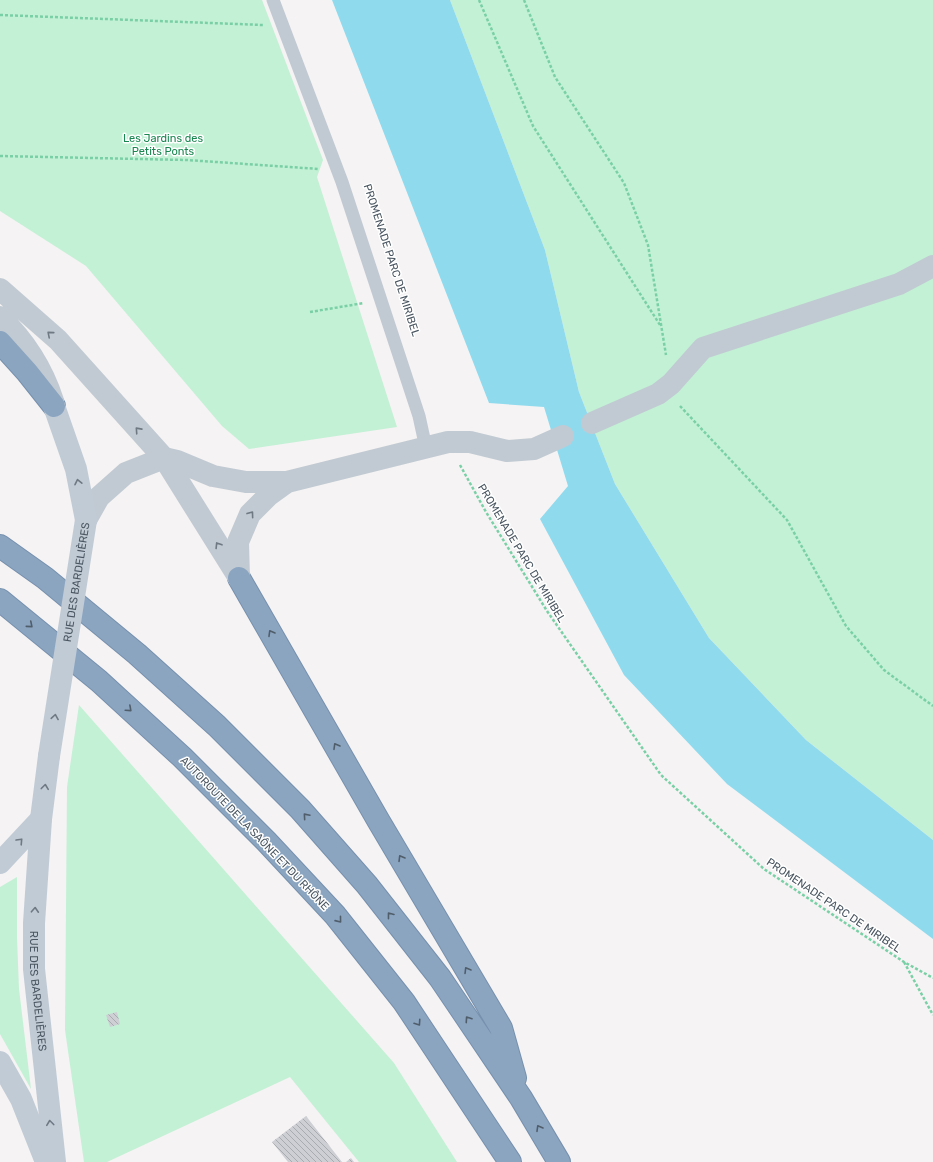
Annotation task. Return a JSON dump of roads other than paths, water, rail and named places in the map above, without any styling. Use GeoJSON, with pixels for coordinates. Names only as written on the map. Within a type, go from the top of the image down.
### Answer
{"type":"FeatureCollection","features":[{"type":"Feature","properties":{"kind":"highway"},"geometry":{"type":"LineString","coordinates":[[0,342],[27,372],[54,406]]}},
{"type":"Feature","properties":{"kind":"highway"},"geometry":{"type":"LineString","coordinates":[[0,546],[45,578],[137,654],[217,726],[300,809],[366,885],[440,978],[521,1098],[558,1162]]}},
{"type":"Feature","properties":{"kind":"highway"},"geometry":{"type":"LineString","coordinates":[[239,578],[378,820],[501,1028],[521,1098]]}},
{"type":"Feature","properties":{"kind":"highway","name":"AUTOROUTE DE LA SAÔNE ET DU RHÔNE"},"geometry":{"type":"LineString","coordinates":[[0,600],[99,681],[182,757],[266,841],[335,915],[404,1002],[510,1162]]}},
{"type":"Feature","properties":{"kind":"main road","name":"RUE DES BARDELIÈRES"},"geometry":{"type":"LineString","coordinates":[[54,406],[76,469],[86,520],[49,756],[41,819],[34,923],[34,970],[55,1162]]}},
{"type":"Feature","properties":{"kind":"main road"},"geometry":{"type":"LineString","coordinates":[[0,863],[41,819]]}},
{"type":"Feature","properties":{"kind":"main road"},"geometry":{"type":"LineString","coordinates":[[0,1062],[21,1098],[46,1162]]}},
{"type":"Feature","properties":{"kind":"street"},"geometry":{"type":"LineString","coordinates":[[592,423],[658,394],[671,384],[704,348],[900,284],[933,266]]}},
{"type":"Feature","properties":{"kind":"street"},"geometry":{"type":"LineString","coordinates":[[0,290],[58,340],[164,458],[239,578]]}},
{"type":"Feature","properties":{"kind":"street","name":"RUE DES BARDELIÈRES"},"geometry":{"type":"LineString","coordinates":[[0,317],[10,326],[40,370],[54,406]]}},
{"type":"Feature","properties":{"kind":"street"},"geometry":{"type":"LineString","coordinates":[[86,520],[99,497],[126,473],[164,458],[177,461],[213,476],[246,482],[286,482],[448,442],[470,442],[507,451],[534,449],[563,436]]}},
{"type":"Feature","properties":{"kind":"street"},"geometry":{"type":"LineString","coordinates":[[239,578],[238,542],[250,514],[269,495],[286,482]]}},
{"type":"Feature","properties":{"kind":"lane"},"geometry":{"type":"LineString","coordinates":[[274,0],[342,182],[419,416],[426,448]]}},
{"type":"Feature","properties":{"kind":"water"},"geometry":{"type":"Polygon","coordinates":[[[332,0],[450,0],[545,250],[579,392],[615,484],[709,638],[806,740],[933,840],[933,939],[727,784],[624,675],[540,519],[568,486],[544,407],[489,403],[332,0]]]}},
{"type":"Feature","properties":{"kind":"park label","name":"Les Jardins des Petits Ponts"},"geometry":{"type":"Point","coordinates":[163,144]}}]}
